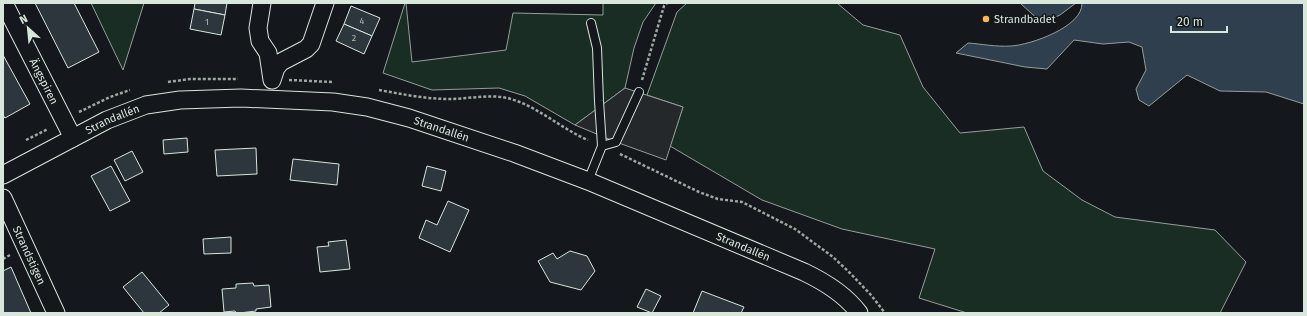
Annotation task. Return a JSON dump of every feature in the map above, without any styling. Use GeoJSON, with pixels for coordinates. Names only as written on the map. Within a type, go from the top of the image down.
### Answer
{"type":"FeatureCollection","features":[{"type":"Feature","properties":{"kind":"street","name":"Ängspiren"},"geometry":{"type":"LineString","coordinates":[[4,3],[73,138]]}},
{"type":"Feature","properties":{"kind":"street"},"geometry":{"type":"LineString","coordinates":[[262,3],[258,28],[260,41],[268,53],[272,80]]}},
{"type":"Feature","properties":{"kind":"street"},"geometry":{"type":"LineString","coordinates":[[268,99],[276,68],[281,62],[306,49],[311,44],[325,3]]}},
{"type":"Feature","properties":{"kind":"street","name":"Strandallén"},"geometry":{"type":"LineString","coordinates":[[3,175],[107,120],[146,105],[180,100],[241,98],[333,102],[367,107],[409,118],[514,153],[588,181],[823,281],[839,293],[859,313]]}},
{"type":"Feature","properties":{"kind":"street","name":"Strandstigen"},"geometry":{"type":"LineString","coordinates":[[3,198],[56,313]]}},
{"type":"Feature","properties":{"kind":"lane"},"geometry":{"type":"LineString","coordinates":[[588,181],[602,146],[597,48],[591,23]]}},
{"type":"Feature","properties":{"kind":"lane"},"geometry":{"type":"LineString","coordinates":[[602,146],[616,142],[638,92]]}},
{"type":"Feature","properties":{"kind":"path"},"geometry":{"type":"LineString","coordinates":[[638,92],[664,6],[667,3]]}},
{"type":"Feature","properties":{"kind":"path"},"geometry":{"type":"LineString","coordinates":[[3,259],[12,254]]}},
{"type":"Feature","properties":{"kind":"green space"},"geometry":{"type":"Polygon","coordinates":[[[91,3],[144,3],[123,70],[91,3]]]}},
{"type":"Feature","properties":{"kind":"green space"},"geometry":{"type":"Polygon","coordinates":[[[405,3],[412,62],[506,50],[513,13],[603,15],[603,3],[656,3],[643,22],[634,48],[625,88],[575,125],[525,96],[499,88],[432,90],[383,73],[405,3]]]}},
{"type":"Feature","properties":{"kind":"green space"},"geometry":{"type":"Polygon","coordinates":[[[687,3],[837,3],[863,25],[900,35],[923,87],[960,133],[1024,127],[1043,171],[1082,200],[1115,217],[1215,230],[1246,262],[1220,313],[967,313],[919,298],[935,249],[842,229],[762,200],[670,146],[683,107],[647,95],[677,12],[687,3]]]}},
{"type":"Feature","properties":{"kind":"shaded area"},"geometry":{"type":"Polygon","coordinates":[[[625,88],[683,107],[666,160],[575,125],[625,88]]]}},
{"type":"Feature","properties":{"kind":"water"},"geometry":{"type":"Polygon","coordinates":[[[1020,3],[1076,3],[1060,15],[1042,23],[1020,3]]]}},
{"type":"Feature","properties":{"kind":"water"},"geometry":{"type":"Polygon","coordinates":[[[1082,3],[1304,3],[1304,104],[1266,92],[1220,91],[1187,75],[1149,106],[1139,100],[1136,89],[1146,70],[1142,47],[1129,42],[1103,44],[1074,40],[1047,69],[1025,67],[956,53],[968,43],[1011,46],[1020,45],[1042,38],[1065,27],[1074,20],[1080,12],[1082,3]]]}},
{"type":"Feature","properties":{"kind":"building"},"geometry":{"type":"Polygon","coordinates":[[[35,3],[74,3],[99,52],[68,68],[35,3]]]}},
{"type":"Feature","properties":{"kind":"building"},"geometry":{"type":"Polygon","coordinates":[[[195,3],[227,3],[225,15],[194,9],[195,3]]]}},
{"type":"Feature","properties":{"kind":"building"},"geometry":{"type":"Polygon","coordinates":[[[351,6],[380,18],[372,36],[344,24],[351,6]]]}},
{"type":"Feature","properties":{"kind":"building"},"geometry":{"type":"Polygon","coordinates":[[[194,9],[225,15],[221,35],[190,29],[194,9]]]}},
{"type":"Feature","properties":{"kind":"building"},"geometry":{"type":"Polygon","coordinates":[[[344,24],[372,36],[364,54],[336,41],[344,24]]]}},
{"type":"Feature","properties":{"kind":"building"},"geometry":{"type":"Polygon","coordinates":[[[3,55],[30,104],[5,118],[3,115],[3,55]]]}},
{"type":"Feature","properties":{"kind":"building"},"geometry":{"type":"Polygon","coordinates":[[[187,138],[188,152],[164,154],[163,140],[187,138]]]}},
{"type":"Feature","properties":{"kind":"building"},"geometry":{"type":"Polygon","coordinates":[[[256,148],[257,174],[217,176],[215,150],[256,148]]]}},
{"type":"Feature","properties":{"kind":"building"},"geometry":{"type":"Polygon","coordinates":[[[132,151],[143,172],[125,181],[114,160],[132,151]]]}},
{"type":"Feature","properties":{"kind":"building"},"geometry":{"type":"Polygon","coordinates":[[[293,159],[339,164],[337,185],[290,180],[293,159]]]}},
{"type":"Feature","properties":{"kind":"building"},"geometry":{"type":"Polygon","coordinates":[[[111,166],[130,201],[110,211],[91,176],[111,166]]]}},
{"type":"Feature","properties":{"kind":"building"},"geometry":{"type":"Polygon","coordinates":[[[427,166],[446,171],[441,191],[422,186],[427,166]]]}},
{"type":"Feature","properties":{"kind":"building"},"geometry":{"type":"Polygon","coordinates":[[[448,201],[469,210],[450,252],[419,238],[426,220],[437,225],[448,201]]]}},
{"type":"Feature","properties":{"kind":"building"},"geometry":{"type":"Polygon","coordinates":[[[231,237],[231,253],[204,254],[203,239],[231,237]]]}},
{"type":"Feature","properties":{"kind":"building"},"geometry":{"type":"Polygon","coordinates":[[[346,240],[350,269],[320,272],[317,247],[329,246],[328,242],[346,240]]]}},
{"type":"Feature","properties":{"kind":"building"},"geometry":{"type":"Polygon","coordinates":[[[570,251],[587,256],[595,271],[581,290],[550,282],[538,261],[553,253],[557,259],[570,251]]]}},
{"type":"Feature","properties":{"kind":"building"},"geometry":{"type":"Polygon","coordinates":[[[11,267],[31,313],[3,313],[3,271],[11,267]]]}},
{"type":"Feature","properties":{"kind":"building"},"geometry":{"type":"Polygon","coordinates":[[[142,272],[169,305],[159,313],[144,313],[123,287],[142,272]]]}},
{"type":"Feature","properties":{"kind":"building"},"geometry":{"type":"Polygon","coordinates":[[[253,283],[254,286],[269,285],[271,307],[239,313],[236,313],[235,311],[224,312],[222,289],[236,288],[236,284],[253,283]]]}},
{"type":"Feature","properties":{"kind":"building"},"geometry":{"type":"Polygon","coordinates":[[[646,289],[661,296],[652,313],[637,307],[646,289]]]}},
{"type":"Feature","properties":{"kind":"building"},"geometry":{"type":"Polygon","coordinates":[[[702,291],[744,307],[741,313],[693,313],[702,291]]]}},
{"type":"Feature","properties":{"kind":"place","name":"Strandbadet"},"geometry":{"type":"Point","coordinates":[986,19]}}]}
